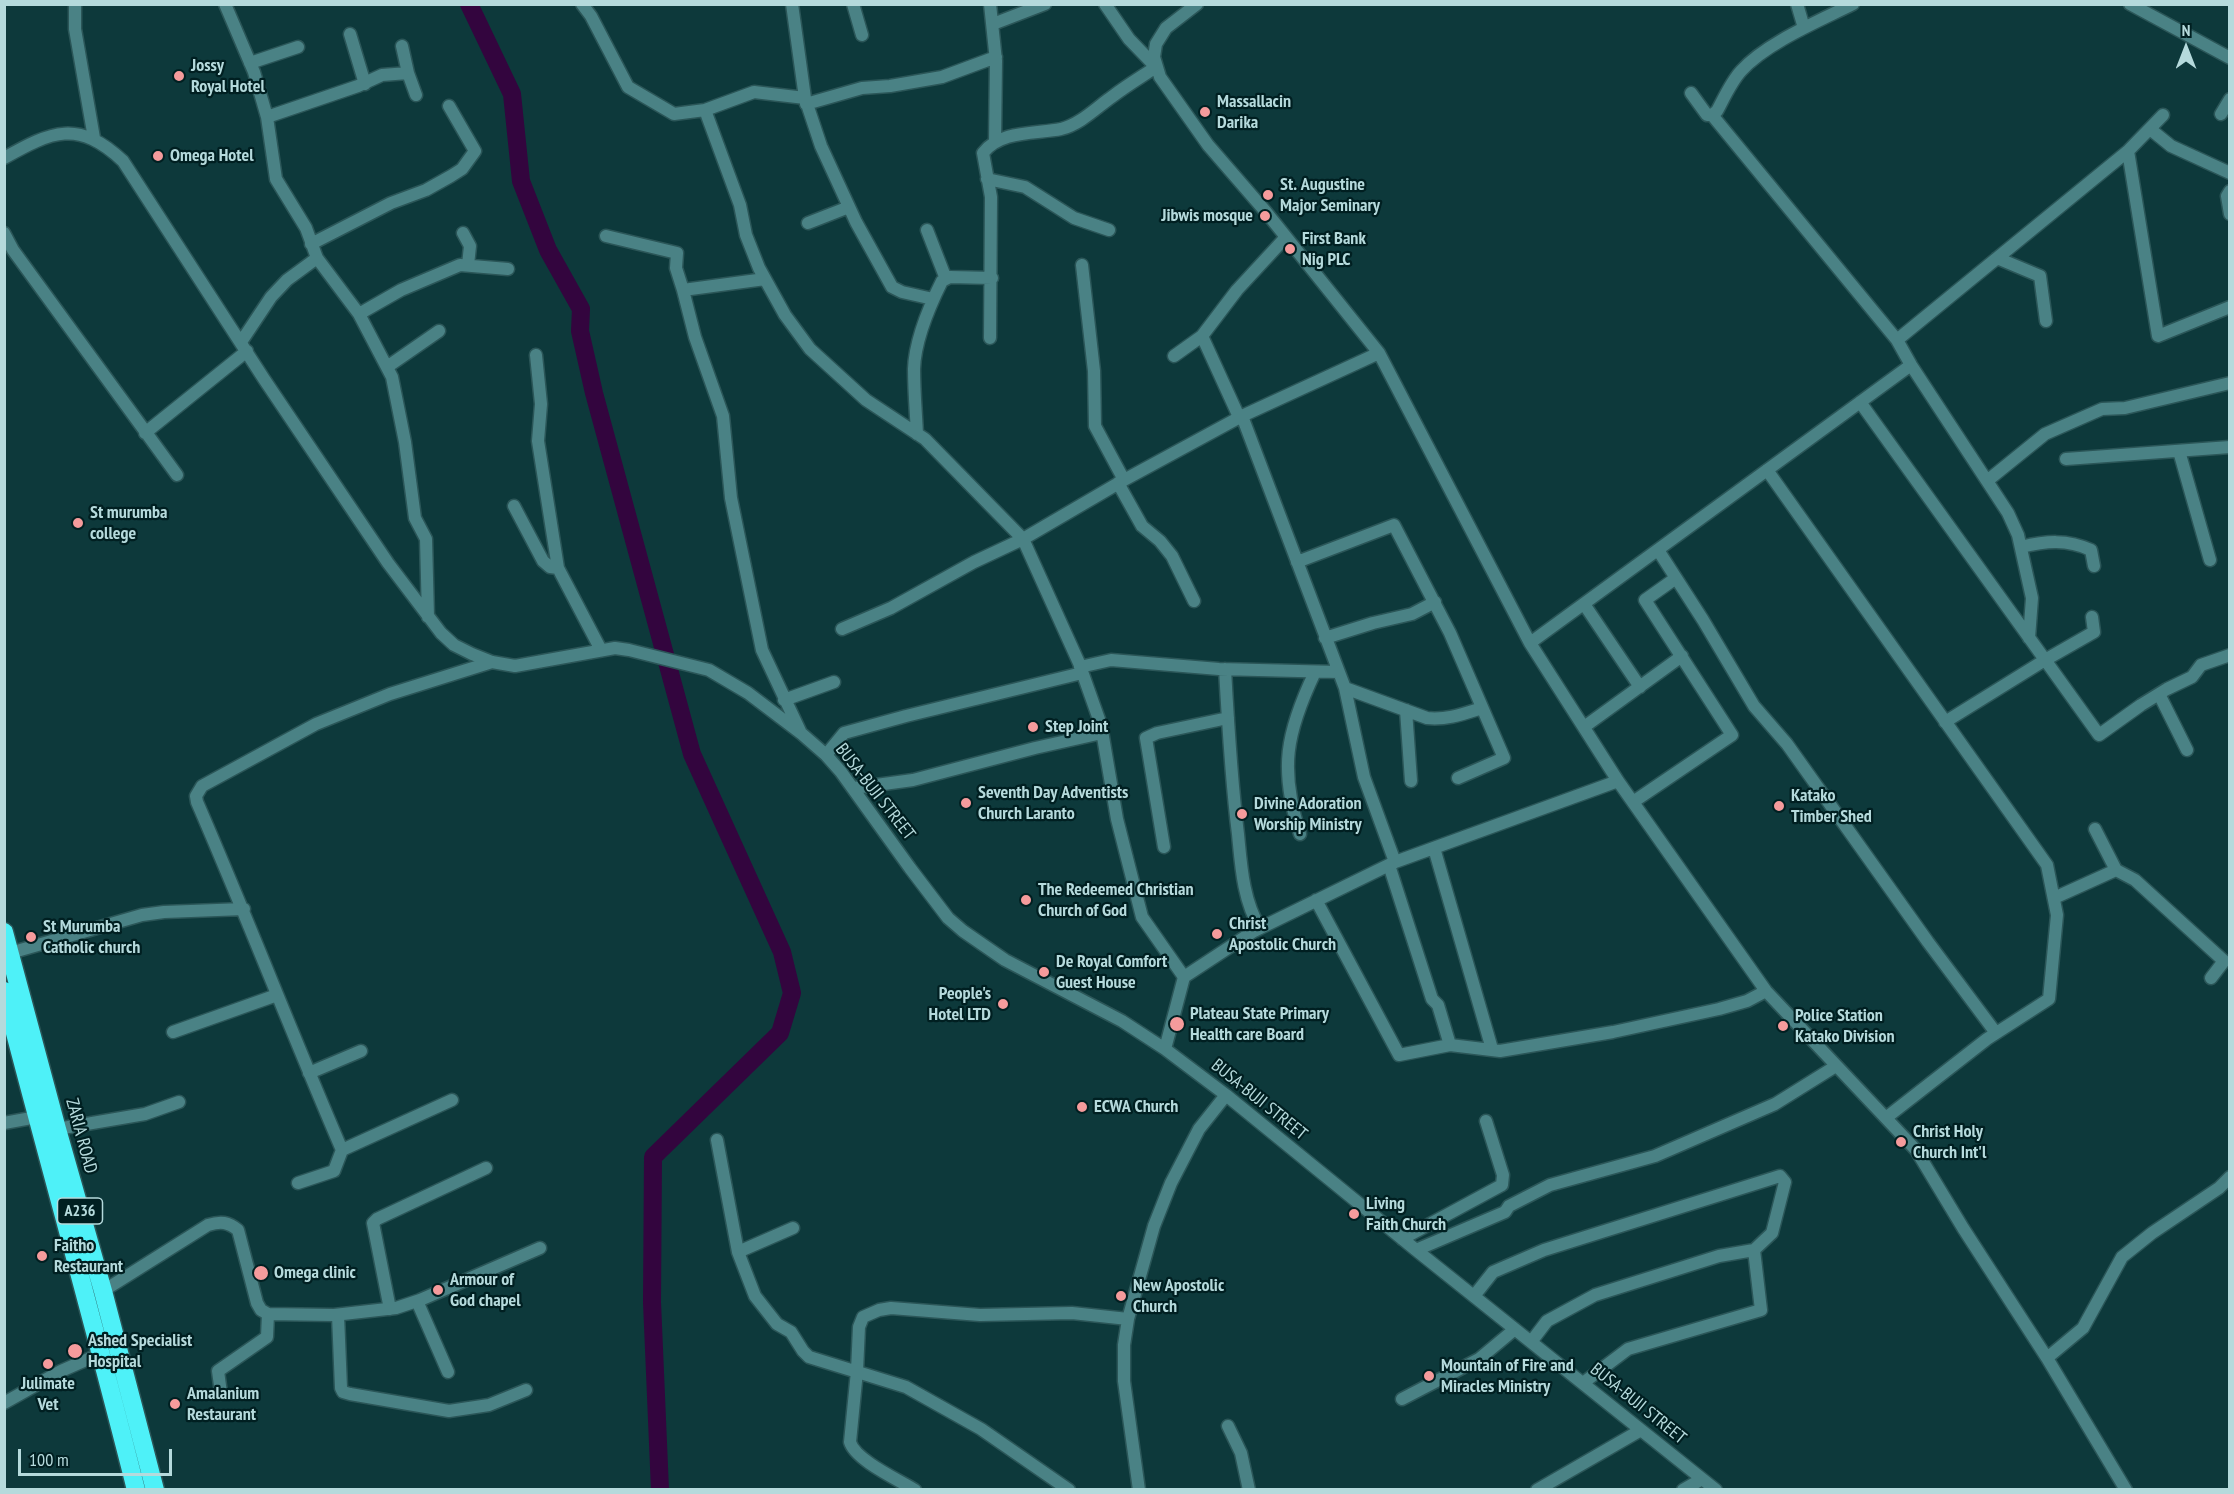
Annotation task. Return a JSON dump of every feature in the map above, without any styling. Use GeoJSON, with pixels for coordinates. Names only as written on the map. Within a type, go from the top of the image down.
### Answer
{"type":"FeatureCollection","features":[{"type":"Feature","properties":{"kind":"highway","name":"ZARIA ROAD"},"geometry":{"type":"LineString","coordinates":[[4,932],[40,1096],[57,1129],[103,1291],[155,1490]]}},
{"type":"Feature","properties":{"kind":"highway","name":"A236"},"geometry":{"type":"LineString","coordinates":[[4,991],[40,1096],[37,1117],[102,1353],[136,1490]]}},
{"type":"Feature","properties":{"kind":"street"},"geometry":{"type":"LineString","coordinates":[[75,4],[75,29],[94,138]]}},
{"type":"Feature","properties":{"kind":"street"},"geometry":{"type":"LineString","coordinates":[[225,4],[250,63],[267,117],[276,179],[306,228],[317,258],[359,314],[392,377],[405,442],[415,518],[426,540],[428,617]]}},
{"type":"Feature","properties":{"kind":"street"},"geometry":{"type":"LineString","coordinates":[[582,4],[591,16],[628,87],[674,114],[705,110],[754,92],[806,101],[862,88],[890,86],[942,77],[996,57]]}},
{"type":"Feature","properties":{"kind":"street"},"geometry":{"type":"LineString","coordinates":[[792,4],[806,101],[821,146],[849,207],[892,287],[902,292],[933,299]]}},
{"type":"Feature","properties":{"kind":"street"},"geometry":{"type":"LineString","coordinates":[[853,4],[862,35]]}},
{"type":"Feature","properties":{"kind":"street"},"geometry":{"type":"LineString","coordinates":[[990,4],[996,57],[995,142]]}},
{"type":"Feature","properties":{"kind":"street"},"geometry":{"type":"LineString","coordinates":[[993,24],[1045,4]]}},
{"type":"Feature","properties":{"kind":"street"},"geometry":{"type":"LineString","coordinates":[[1105,4],[1129,39],[1156,67]]}},
{"type":"Feature","properties":{"kind":"street"},"geometry":{"type":"LineString","coordinates":[[1197,4],[1166,28],[1156,44],[1154,57],[1160,77],[1208,145],[1286,237],[1379,353],[1530,643],[1618,781],[1766,992],[1916,1150],[2047,1358],[2126,1490]]}},
{"type":"Feature","properties":{"kind":"street"},"geometry":{"type":"LineString","coordinates":[[1797,4],[1803,28]]}},
{"type":"Feature","properties":{"kind":"street"},"geometry":{"type":"LineString","coordinates":[[1712,115],[1717,111],[1739,73],[1749,64],[1803,28],[1853,4]]}},
{"type":"Feature","properties":{"kind":"street"},"geometry":{"type":"LineString","coordinates":[[2130,4],[2229,58]]}},
{"type":"Feature","properties":{"kind":"street"},"geometry":{"type":"LineString","coordinates":[[350,34],[365,84]]}},
{"type":"Feature","properties":{"kind":"street"},"geometry":{"type":"LineString","coordinates":[[402,46],[416,95]]}},
{"type":"Feature","properties":{"kind":"street"},"geometry":{"type":"LineString","coordinates":[[250,63],[298,47]]}},
{"type":"Feature","properties":{"kind":"street"},"geometry":{"type":"LineString","coordinates":[[990,338],[991,197],[983,153],[995,142],[1031,131],[1063,128],[1087,116],[1156,67]]}},
{"type":"Feature","properties":{"kind":"street"},"geometry":{"type":"LineString","coordinates":[[267,117],[365,84],[382,75],[408,73]]}},
{"type":"Feature","properties":{"kind":"street"},"geometry":{"type":"LineString","coordinates":[[1691,93],[1707,115],[1712,115],[1897,340],[2008,513],[2018,535],[2032,598],[2029,638]]}},
{"type":"Feature","properties":{"kind":"street"},"geometry":{"type":"LineString","coordinates":[[2221,114],[2229,99]]}},
{"type":"Feature","properties":{"kind":"street"},"geometry":{"type":"LineString","coordinates":[[312,244],[391,203],[426,190],[462,169],[476,151],[449,106]]}},
{"type":"Feature","properties":{"kind":"street"},"geometry":{"type":"LineString","coordinates":[[705,110],[740,205],[746,235],[765,279],[785,315],[810,349],[866,400],[925,439],[1023,539],[1081,670],[1102,733],[1117,819],[1142,917],[1184,977]]}},
{"type":"Feature","properties":{"kind":"street"},"geometry":{"type":"LineString","coordinates":[[1897,340],[2128,151],[2163,115]]}},
{"type":"Feature","properties":{"kind":"street"},"geometry":{"type":"LineString","coordinates":[[2150,129],[2171,146],[2229,173]]}},
{"type":"Feature","properties":{"kind":"street"},"geometry":{"type":"LineString","coordinates":[[4,159],[35,141],[52,135],[71,133],[94,138],[107,146],[123,161],[388,563],[428,617],[454,645],[492,662]]}},
{"type":"Feature","properties":{"kind":"street"},"geometry":{"type":"LineString","coordinates":[[2128,151],[2158,336],[2229,307]]}},
{"type":"Feature","properties":{"kind":"street"},"geometry":{"type":"LineString","coordinates":[[987,178],[1025,187],[1074,218],[1109,230]]}},
{"type":"Feature","properties":{"kind":"street"},"geometry":{"type":"LineString","coordinates":[[2229,191],[2227,196],[2229,214]]}},
{"type":"Feature","properties":{"kind":"street"},"geometry":{"type":"LineString","coordinates":[[808,223],[849,207]]}},
{"type":"Feature","properties":{"kind":"street"},"geometry":{"type":"LineString","coordinates":[[927,230],[946,279]]}},
{"type":"Feature","properties":{"kind":"street"},"geometry":{"type":"LineString","coordinates":[[4,233],[177,475]]}},
{"type":"Feature","properties":{"kind":"street"},"geometry":{"type":"LineString","coordinates":[[463,233],[470,246],[468,266]]}},
{"type":"Feature","properties":{"kind":"street"},"geometry":{"type":"LineString","coordinates":[[606,236],[677,253],[676,268],[695,338],[723,416],[731,498],[762,650],[802,734]]}},
{"type":"Feature","properties":{"kind":"street"},"geometry":{"type":"LineString","coordinates":[[1174,356],[1202,336],[1230,299],[1286,237]]}},
{"type":"Feature","properties":{"kind":"street"},"geometry":{"type":"LineString","coordinates":[[145,433],[244,347],[271,297],[287,280],[317,258]]}},
{"type":"Feature","properties":{"kind":"street"},"geometry":{"type":"LineString","coordinates":[[1997,258],[2040,276],[2046,321]]}},
{"type":"Feature","properties":{"kind":"street"},"geometry":{"type":"LineString","coordinates":[[359,314],[426,278],[460,265],[508,269]]}},
{"type":"Feature","properties":{"kind":"street"},"geometry":{"type":"LineString","coordinates":[[1082,265],[1094,371],[1095,426],[1142,526],[1160,540],[1172,556],[1194,601]]}},
{"type":"Feature","properties":{"kind":"street"},"geometry":{"type":"LineString","coordinates":[[917,434],[914,368],[916,348],[933,299],[942,281],[946,279],[992,278]]}},
{"type":"Feature","properties":{"kind":"street"},"geometry":{"type":"LineString","coordinates":[[683,290],[765,279]]}},
{"type":"Feature","properties":{"kind":"street"},"geometry":{"type":"LineString","coordinates":[[387,367],[439,331]]}},
{"type":"Feature","properties":{"kind":"street"},"geometry":{"type":"LineString","coordinates":[[1202,336],[1240,416],[1345,688],[1364,777],[1432,999],[1438,1005],[1450,1045]]}},
{"type":"Feature","properties":{"kind":"street"},"geometry":{"type":"LineString","coordinates":[[842,629],[891,608],[974,562],[1023,539],[1240,416],[1379,353]]}},
{"type":"Feature","properties":{"kind":"street"},"geometry":{"type":"LineString","coordinates":[[536,355],[541,404],[538,441],[558,568],[601,650]]}},
{"type":"Feature","properties":{"kind":"street"},"geometry":{"type":"LineString","coordinates":[[1530,643],[1911,365]]}},
{"type":"Feature","properties":{"kind":"street"},"geometry":{"type":"LineString","coordinates":[[1987,481],[2045,434],[2102,409],[2125,408],[2229,382]]}},
{"type":"Feature","properties":{"kind":"street"},"geometry":{"type":"LineString","coordinates":[[1860,402],[2100,735],[2159,694],[2192,677],[2201,665],[2229,655]]}},
{"type":"Feature","properties":{"kind":"street"},"geometry":{"type":"LineString","coordinates":[[2066,459],[2229,447]]}},
{"type":"Feature","properties":{"kind":"street"},"geometry":{"type":"LineString","coordinates":[[2179,451],[2210,560]]}},
{"type":"Feature","properties":{"kind":"street"},"geometry":{"type":"LineString","coordinates":[[1767,470],[2047,865],[2054,898],[2057,915],[2049,999],[1996,1033],[1887,1117]]}},
{"type":"Feature","properties":{"kind":"street"},"geometry":{"type":"LineString","coordinates":[[514,506],[543,561],[550,567],[558,568]]}},
{"type":"Feature","properties":{"kind":"street"},"geometry":{"type":"LineString","coordinates":[[1297,562],[1394,525],[1450,633],[1504,758],[1458,778]]}},
{"type":"Feature","properties":{"kind":"street"},"geometry":{"type":"LineString","coordinates":[[2021,547],[2058,541],[2077,543],[2091,550],[2094,566]]}},
{"type":"Feature","properties":{"kind":"street"},"geometry":{"type":"LineString","coordinates":[[1658,550],[1754,706],[1787,744],[1996,1033]]}},
{"type":"Feature","properties":{"kind":"street"},"geometry":{"type":"LineString","coordinates":[[1633,802],[1732,735],[1645,600],[1676,578]]}},
{"type":"Feature","properties":{"kind":"street"},"geometry":{"type":"LineString","coordinates":[[1325,638],[1412,614],[1434,602]]}},
{"type":"Feature","properties":{"kind":"street"},"geometry":{"type":"LineString","coordinates":[[1584,604],[1640,687]]}},
{"type":"Feature","properties":{"kind":"street"},"geometry":{"type":"LineString","coordinates":[[1946,722],[2094,632],[2092,617]]}},
{"type":"Feature","properties":{"kind":"street","name":"BUSA-BUJI STREET"},"geometry":{"type":"LineString","coordinates":[[492,662],[515,666],[525,665],[615,648],[709,670],[748,693],[826,755],[854,788],[948,918],[963,931],[1005,960],[1122,1022],[1165,1049],[1226,1095],[1716,1490]]}},
{"type":"Feature","properties":{"kind":"street"},"geometry":{"type":"LineString","coordinates":[[1584,727],[1682,656]]}},
{"type":"Feature","properties":{"kind":"street"},"geometry":{"type":"LineString","coordinates":[[826,755],[844,733],[1111,660],[1226,669],[1338,672]]}},
{"type":"Feature","properties":{"kind":"street"},"geometry":{"type":"LineString","coordinates":[[298,1183],[334,1171],[342,1149],[196,796],[202,786],[316,724],[390,694],[492,662]]}},
{"type":"Feature","properties":{"kind":"street"},"geometry":{"type":"LineString","coordinates":[[1226,669],[1234,806],[1245,887],[1254,917],[1260,927]]}},
{"type":"Feature","properties":{"kind":"street"},"geometry":{"type":"LineString","coordinates":[[1300,834],[1292,810],[1287,781],[1288,758],[1299,707],[1315,672]]}},
{"type":"Feature","properties":{"kind":"street"},"geometry":{"type":"LineString","coordinates":[[784,700],[834,682]]}},
{"type":"Feature","properties":{"kind":"street"},"geometry":{"type":"LineString","coordinates":[[1345,688],[1406,711],[1440,720],[1482,708]]}},
{"type":"Feature","properties":{"kind":"street"},"geometry":{"type":"LineString","coordinates":[[2159,694],[2187,750]]}},
{"type":"Feature","properties":{"kind":"street"},"geometry":{"type":"LineString","coordinates":[[1406,711],[1411,781]]}},
{"type":"Feature","properties":{"kind":"street"},"geometry":{"type":"LineString","coordinates":[[1164,847],[1146,738],[1228,718]]}},
{"type":"Feature","properties":{"kind":"street"},"geometry":{"type":"LineString","coordinates":[[854,788],[913,780],[1102,733]]}},
{"type":"Feature","properties":{"kind":"street"},"geometry":{"type":"LineString","coordinates":[[1165,1049],[1184,977],[1260,927],[1392,864],[1618,781]]}},
{"type":"Feature","properties":{"kind":"street"},"geometry":{"type":"LineString","coordinates":[[2095,829],[2116,870],[2135,880],[2224,961],[2211,978]]}},
{"type":"Feature","properties":{"kind":"street"},"geometry":{"type":"LineString","coordinates":[[1434,848],[1492,1049]]}},
{"type":"Feature","properties":{"kind":"street"},"geometry":{"type":"LineString","coordinates":[[2054,898],[2116,870]]}},
{"type":"Feature","properties":{"kind":"street"},"geometry":{"type":"LineString","coordinates":[[1316,900],[1398,1055],[1450,1045],[1500,1051],[1613,1032],[1719,1009],[1747,1001],[1766,992]]}},
{"type":"Feature","properties":{"kind":"street"},"geometry":{"type":"LineString","coordinates":[[10,953],[142,915],[244,909]]}},
{"type":"Feature","properties":{"kind":"street"},"geometry":{"type":"LineString","coordinates":[[173,1032],[277,994]]}},
{"type":"Feature","properties":{"kind":"street"},"geometry":{"type":"LineString","coordinates":[[309,1073],[361,1051]]}},
{"type":"Feature","properties":{"kind":"street"},"geometry":{"type":"LineString","coordinates":[[1416,1250],[1505,1212],[1509,1206],[1550,1185],[1655,1156],[1775,1104],[1836,1066]]}},
{"type":"Feature","properties":{"kind":"street"},"geometry":{"type":"LineString","coordinates":[[1138,1490],[1124,1381],[1124,1345],[1128,1319],[1154,1226],[1166,1193],[1194,1136],[1226,1095]]}},
{"type":"Feature","properties":{"kind":"street"},"geometry":{"type":"LineString","coordinates":[[342,1149],[452,1100]]}},
{"type":"Feature","properties":{"kind":"street"},"geometry":{"type":"LineString","coordinates":[[57,1129],[145,1114],[179,1102]]}},
{"type":"Feature","properties":{"kind":"street"},"geometry":{"type":"LineString","coordinates":[[4,1123],[37,1117]]}},
{"type":"Feature","properties":{"kind":"street"},"geometry":{"type":"LineString","coordinates":[[1402,1239],[1502,1185],[1503,1174],[1486,1121]]}},
{"type":"Feature","properties":{"kind":"street"},"geometry":{"type":"LineString","coordinates":[[717,1140],[738,1252],[754,1296],[777,1324],[791,1332],[809,1357],[906,1387],[981,1429],[1068,1490]]}},
{"type":"Feature","properties":{"kind":"street"},"geometry":{"type":"LineString","coordinates":[[390,1309],[373,1223],[376,1219],[486,1168]]}},
{"type":"Feature","properties":{"kind":"street"},"geometry":{"type":"LineString","coordinates":[[1474,1296],[1493,1272],[1544,1250],[1780,1176],[1785,1182],[1772,1233],[1754,1250],[1719,1256],[1595,1295],[1547,1321],[1531,1342]]}},
{"type":"Feature","properties":{"kind":"street"},"geometry":{"type":"LineString","coordinates":[[2047,1358],[2083,1328],[2122,1257],[2152,1233],[2219,1188],[2229,1177]]}},
{"type":"Feature","properties":{"kind":"street"},"geometry":{"type":"LineString","coordinates":[[103,1291],[216,1222],[228,1223],[238,1230],[256,1303],[268,1314],[338,1315],[390,1309],[417,1301],[540,1248]]}},
{"type":"Feature","properties":{"kind":"street"},"geometry":{"type":"LineString","coordinates":[[738,1252],[793,1228]]}},
{"type":"Feature","properties":{"kind":"street"},"geometry":{"type":"LineString","coordinates":[[1583,1383],[1628,1349],[1761,1310],[1754,1250]]}},
{"type":"Feature","properties":{"kind":"street"},"geometry":{"type":"LineString","coordinates":[[417,1301],[448,1372]]}},
{"type":"Feature","properties":{"kind":"street"},"geometry":{"type":"LineString","coordinates":[[915,1490],[872,1464],[851,1447],[859,1327],[863,1317],[891,1308],[980,1315],[1072,1313],[1128,1319]]}},
{"type":"Feature","properties":{"kind":"street"},"geometry":{"type":"LineString","coordinates":[[221,1393],[218,1371],[267,1337],[268,1314]]}},
{"type":"Feature","properties":{"kind":"street"},"geometry":{"type":"LineString","coordinates":[[338,1315],[341,1388],[344,1392],[449,1411],[489,1405],[526,1390]]}},
{"type":"Feature","properties":{"kind":"street"},"geometry":{"type":"LineString","coordinates":[[1402,1400],[1479,1359],[1515,1329]]}},
{"type":"Feature","properties":{"kind":"street"},"geometry":{"type":"LineString","coordinates":[[4,1403],[61,1371],[102,1353]]}},
{"type":"Feature","properties":{"kind":"street"},"geometry":{"type":"LineString","coordinates":[[1228,1426],[1241,1454],[1249,1490]]}},
{"type":"Feature","properties":{"kind":"street"},"geometry":{"type":"LineString","coordinates":[[1537,1490],[1641,1430]]}},
{"type":"Feature","properties":{"kind":"street"},"geometry":{"type":"LineString","coordinates":[[1683,1490],[1702,1479]]}},
{"type":"Feature","properties":{"kind":"waterway"},"geometry":{"type":"LineString","coordinates":[[469,4],[512,94],[521,181],[548,250],[581,309],[580,331],[594,393],[692,754],[782,952],[792,993],[780,1033],[653,1157],[652,1302],[660,1490]]}},
{"type":"Feature","properties":{"kind":"place","name":"Jossy Royal Hotel"},"geometry":{"type":"Point","coordinates":[179,76]}},
{"type":"Feature","properties":{"kind":"place","name":"Massallacin Darika"},"geometry":{"type":"Point","coordinates":[1205,112]}},
{"type":"Feature","properties":{"kind":"place","name":"Omega Hotel"},"geometry":{"type":"Point","coordinates":[158,156]}},
{"type":"Feature","properties":{"kind":"place","name":"St. Augustine Major Seminary"},"geometry":{"type":"Point","coordinates":[1268,195]}},
{"type":"Feature","properties":{"kind":"place","name":"Jibwis mosque"},"geometry":{"type":"Point","coordinates":[1265,216]}},
{"type":"Feature","properties":{"kind":"place","name":"First Bank Nig PLC"},"geometry":{"type":"Point","coordinates":[1290,249]}},
{"type":"Feature","properties":{"kind":"place","name":"St murumba college"},"geometry":{"type":"Point","coordinates":[78,523]}},
{"type":"Feature","properties":{"kind":"place","name":"Step Joint"},"geometry":{"type":"Point","coordinates":[1033,727]}},
{"type":"Feature","properties":{"kind":"place","name":"Seventh Day Adventists Church Laranto"},"geometry":{"type":"Point","coordinates":[966,803]}},
{"type":"Feature","properties":{"kind":"place","name":"Katako Timber Shed"},"geometry":{"type":"Point","coordinates":[1779,806]}},
{"type":"Feature","properties":{"kind":"place","name":"Divine Adoration Worship Ministry"},"geometry":{"type":"Point","coordinates":[1242,814]}},
{"type":"Feature","properties":{"kind":"place","name":"The Redeemed Christian Church of God"},"geometry":{"type":"Point","coordinates":[1026,900]}},
{"type":"Feature","properties":{"kind":"place","name":"Christ Apostolic Church"},"geometry":{"type":"Point","coordinates":[1217,934]}},
{"type":"Feature","properties":{"kind":"place","name":"St Murumba Catholic church"},"geometry":{"type":"Point","coordinates":[31,937]}},
{"type":"Feature","properties":{"kind":"place","name":"De Royal Comfort Guest House"},"geometry":{"type":"Point","coordinates":[1044,972]}},
{"type":"Feature","properties":{"kind":"place","name":"People's Hotel LTD"},"geometry":{"type":"Point","coordinates":[1003,1004]}},
{"type":"Feature","properties":{"kind":"place","name":"Plateau State Primary Health care Board"},"geometry":{"type":"Point","coordinates":[1177,1024]}},
{"type":"Feature","properties":{"kind":"place","name":"Police Station Katako Division"},"geometry":{"type":"Point","coordinates":[1783,1026]}},
{"type":"Feature","properties":{"kind":"place","name":"ECWA Church"},"geometry":{"type":"Point","coordinates":[1082,1107]}},
{"type":"Feature","properties":{"kind":"place","name":"Christ Holy Church Int'l"},"geometry":{"type":"Point","coordinates":[1901,1142]}},
{"type":"Feature","properties":{"kind":"place","name":"Living Faith Church"},"geometry":{"type":"Point","coordinates":[1354,1214]}},
{"type":"Feature","properties":{"kind":"place","name":"Faitho Restaurant"},"geometry":{"type":"Point","coordinates":[42,1256]}},
{"type":"Feature","properties":{"kind":"place","name":"Omega clinic"},"geometry":{"type":"Point","coordinates":[261,1273]}},
{"type":"Feature","properties":{"kind":"place","name":"Armour of God chapel"},"geometry":{"type":"Point","coordinates":[438,1290]}},
{"type":"Feature","properties":{"kind":"place","name":"New Apostolic Church"},"geometry":{"type":"Point","coordinates":[1121,1296]}},
{"type":"Feature","properties":{"kind":"place","name":"Ashed Specialist Hospital"},"geometry":{"type":"Point","coordinates":[75,1351]}},
{"type":"Feature","properties":{"kind":"place","name":"Julimate Vet"},"geometry":{"type":"Point","coordinates":[48,1364]}},
{"type":"Feature","properties":{"kind":"place","name":"Mountain of Fire and Miracles Ministry"},"geometry":{"type":"Point","coordinates":[1429,1376]}},
{"type":"Feature","properties":{"kind":"place","name":"Amalanium Restaurant"},"geometry":{"type":"Point","coordinates":[175,1404]}}]}
